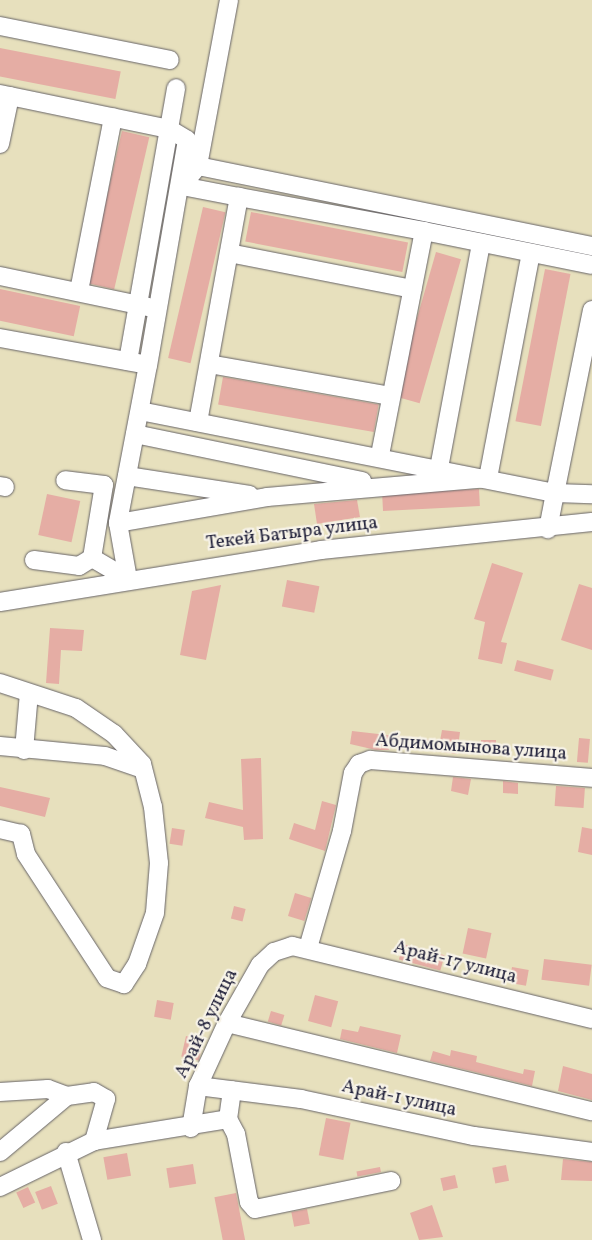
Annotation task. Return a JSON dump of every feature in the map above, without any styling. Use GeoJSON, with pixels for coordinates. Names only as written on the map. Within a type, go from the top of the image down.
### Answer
{"type":"FeatureCollection","features":[{"type":"Feature","properties":{"kind":"street"},"geometry":{"type":"LineString","coordinates":[[182,186],[198,166],[229,0]]}},
{"type":"Feature","properties":{"kind":"street"},"geometry":{"type":"LineString","coordinates":[[0,26],[170,60]]}},
{"type":"Feature","properties":{"kind":"street"},"geometry":{"type":"LineString","coordinates":[[128,361],[176,88]]}},
{"type":"Feature","properties":{"kind":"street"},"geometry":{"type":"LineString","coordinates":[[0,144],[5,95],[169,129],[187,140],[182,186],[118,523],[128,579]]}},
{"type":"Feature","properties":{"kind":"street"},"geometry":{"type":"LineString","coordinates":[[79,291],[113,117]]}},
{"type":"Feature","properties":{"kind":"street"},"geometry":{"type":"LineString","coordinates":[[198,166],[592,246]]}},
{"type":"Feature","properties":{"kind":"street"},"geometry":{"type":"LineString","coordinates":[[182,186],[424,231],[592,265]]}},
{"type":"Feature","properties":{"kind":"street"},"geometry":{"type":"LineString","coordinates":[[198,422],[239,197]]}},
{"type":"Feature","properties":{"kind":"street"},"geometry":{"type":"LineString","coordinates":[[380,455],[424,231]]}},
{"type":"Feature","properties":{"kind":"street"},"geometry":{"type":"LineString","coordinates":[[439,468],[480,243]]}},
{"type":"Feature","properties":{"kind":"street"},"geometry":{"type":"LineString","coordinates":[[228,253],[412,289]]}},
{"type":"Feature","properties":{"kind":"street"},"geometry":{"type":"LineString","coordinates":[[488,478],[531,253]]}},
{"type":"Feature","properties":{"kind":"street"},"geometry":{"type":"LineString","coordinates":[[0,276],[139,302],[158,311]]}},
{"type":"Feature","properties":{"kind":"street"},"geometry":{"type":"LineString","coordinates":[[548,529],[592,310]]}},
{"type":"Feature","properties":{"kind":"street"},"geometry":{"type":"LineString","coordinates":[[0,338],[148,365]]}},
{"type":"Feature","properties":{"kind":"street"},"geometry":{"type":"LineString","coordinates":[[209,364],[391,396]]}},
{"type":"Feature","properties":{"kind":"street"},"geometry":{"type":"LineString","coordinates":[[140,411],[380,455],[555,493],[592,494]]}},
{"type":"Feature","properties":{"kind":"street"},"geometry":{"type":"LineString","coordinates":[[135,434],[376,484]]}},
{"type":"Feature","properties":{"kind":"street"},"geometry":{"type":"LineString","coordinates":[[127,476],[268,498]]}},
{"type":"Feature","properties":{"kind":"street"},"geometry":{"type":"LineString","coordinates":[[118,523],[268,498],[376,484],[488,478]]}},
{"type":"Feature","properties":{"kind":"street"},"geometry":{"type":"LineString","coordinates":[[34,560],[79,566],[92,558],[104,486],[65,480]]}},
{"type":"Feature","properties":{"kind":"street","name":"Текей Батыра улица"},"geometry":{"type":"LineString","coordinates":[[0,602],[128,579],[321,550],[548,529],[592,522]]}},
{"type":"Feature","properties":{"kind":"street"},"geometry":{"type":"LineString","coordinates":[[92,558],[128,579]]}},
{"type":"Feature","properties":{"kind":"street"},"geometry":{"type":"LineString","coordinates":[[0,683],[76,708],[107,728],[143,770],[153,807],[159,863],[155,913],[137,964],[124,984],[107,978],[26,854],[21,834],[0,829]]}},
{"type":"Feature","properties":{"kind":"street"},"geometry":{"type":"LineString","coordinates":[[24,750],[29,693]]}},
{"type":"Feature","properties":{"kind":"street"},"geometry":{"type":"LineString","coordinates":[[0,746],[24,750],[105,756],[143,770]]}},
{"type":"Feature","properties":{"kind":"street","name":"Абдимомынова улица"},"geometry":{"type":"LineString","coordinates":[[308,948],[342,830],[352,772],[370,760],[592,778]]}},
{"type":"Feature","properties":{"kind":"street","name":"Арай-8 улица"},"geometry":{"type":"LineString","coordinates":[[191,1128],[198,1086],[227,1023],[260,965],[274,952],[292,946],[308,948]]}},
{"type":"Feature","properties":{"kind":"street","name":"Арай-17 улица"},"geometry":{"type":"LineString","coordinates":[[308,948],[592,1018]]}},
{"type":"Feature","properties":{"kind":"street","name":"Арай-1 улица"},"geometry":{"type":"LineString","coordinates":[[227,1023],[592,1111]]}},
{"type":"Feature","properties":{"kind":"street","name":"Арай-1 улица"},"geometry":{"type":"LineString","coordinates":[[198,1086],[301,1099],[474,1136],[592,1152]]}},
{"type":"Feature","properties":{"kind":"street"},"geometry":{"type":"LineString","coordinates":[[0,1092],[48,1089],[67,1096],[94,1092],[106,1099],[94,1140]]}},
{"type":"Feature","properties":{"kind":"street"},"geometry":{"type":"LineString","coordinates":[[232,1090],[228,1119],[236,1134],[249,1202],[255,1209],[391,1181]]}},
{"type":"Feature","properties":{"kind":"street"},"geometry":{"type":"LineString","coordinates":[[0,1152],[67,1096]]}},
{"type":"Feature","properties":{"kind":"street"},"geometry":{"type":"LineString","coordinates":[[0,1187],[66,1152],[94,1140],[191,1128],[228,1119]]}},
{"type":"Feature","properties":{"kind":"street"},"geometry":{"type":"LineString","coordinates":[[66,1152],[92,1240]]}},
{"type":"Feature","properties":{"kind":"building"},"geometry":{"type":"Polygon","coordinates":[[[0,48],[121,71],[115,99],[0,77],[0,48]]]}},
{"type":"Feature","properties":{"kind":"building"},"geometry":{"type":"Polygon","coordinates":[[[122,131],[149,137],[114,289],[87,283],[122,131]]]}},
{"type":"Feature","properties":{"kind":"building"},"geometry":{"type":"Polygon","coordinates":[[[203,207],[225,212],[191,363],[168,358],[203,207]]]}},
{"type":"Feature","properties":{"kind":"building"},"geometry":{"type":"Polygon","coordinates":[[[251,212],[408,243],[402,272],[245,241],[251,212]]]}},
{"type":"Feature","properties":{"kind":"building"},"geometry":{"type":"Polygon","coordinates":[[[436,252],[461,259],[420,403],[395,396],[436,252]]]}},
{"type":"Feature","properties":{"kind":"building"},"geometry":{"type":"Polygon","coordinates":[[[545,269],[571,274],[541,426],[515,421],[545,269]]]}},
{"type":"Feature","properties":{"kind":"building"},"geometry":{"type":"Polygon","coordinates":[[[0,289],[80,306],[74,336],[0,321],[0,289]]]}},
{"type":"Feature","properties":{"kind":"building"},"geometry":{"type":"Polygon","coordinates":[[[223,377],[379,404],[374,432],[218,405],[223,377]]]}},
{"type":"Feature","properties":{"kind":"building"},"geometry":{"type":"Polygon","coordinates":[[[479,489],[480,506],[383,511],[382,494],[479,489]]]}},
{"type":"Feature","properties":{"kind":"building"},"geometry":{"type":"Polygon","coordinates":[[[47,494],[80,501],[72,542],[38,535],[47,494]]]}},
{"type":"Feature","properties":{"kind":"building"},"geometry":{"type":"Polygon","coordinates":[[[357,500],[360,517],[317,524],[314,504],[357,500]]]}},
{"type":"Feature","properties":{"kind":"building"},"geometry":{"type":"Polygon","coordinates":[[[492,563],[523,573],[501,642],[507,643],[502,664],[478,659],[485,622],[474,619],[492,563]]]}},
{"type":"Feature","properties":{"kind":"building"},"geometry":{"type":"Polygon","coordinates":[[[287,580],[319,586],[314,613],[282,607],[287,580]]]}},
{"type":"Feature","properties":{"kind":"building"},"geometry":{"type":"Polygon","coordinates":[[[579,584],[592,588],[592,650],[561,640],[579,584]]]}},
{"type":"Feature","properties":{"kind":"building"},"geometry":{"type":"Polygon","coordinates":[[[221,585],[206,660],[180,655],[192,591],[221,585]]]}},
{"type":"Feature","properties":{"kind":"building"},"geometry":{"type":"Polygon","coordinates":[[[50,628],[84,630],[82,651],[61,650],[59,684],[46,683],[50,628]]]}},
{"type":"Feature","properties":{"kind":"building"},"geometry":{"type":"Polygon","coordinates":[[[517,660],[554,670],[551,680],[514,671],[517,660]]]}},
{"type":"Feature","properties":{"kind":"building"},"geometry":{"type":"Polygon","coordinates":[[[442,730],[460,732],[457,754],[390,744],[389,750],[376,750],[350,744],[352,731],[440,741],[442,730]]]}},
{"type":"Feature","properties":{"kind":"building"},"geometry":{"type":"Polygon","coordinates":[[[579,738],[590,739],[588,763],[577,762],[579,738]]]}},
{"type":"Feature","properties":{"kind":"building"},"geometry":{"type":"Polygon","coordinates":[[[481,740],[496,740],[496,755],[481,755],[481,740]]]}},
{"type":"Feature","properties":{"kind":"building"},"geometry":{"type":"Polygon","coordinates":[[[261,758],[263,839],[244,840],[243,827],[205,818],[209,802],[243,810],[241,759],[261,758]]]}},
{"type":"Feature","properties":{"kind":"building"},"geometry":{"type":"Polygon","coordinates":[[[453,777],[471,779],[468,795],[451,791],[453,777]]]}},
{"type":"Feature","properties":{"kind":"building"},"geometry":{"type":"Polygon","coordinates":[[[503,781],[518,783],[518,794],[503,793],[503,781]]]}},
{"type":"Feature","properties":{"kind":"building"},"geometry":{"type":"Polygon","coordinates":[[[556,786],[585,788],[584,808],[555,806],[556,786]]]}},
{"type":"Feature","properties":{"kind":"building"},"geometry":{"type":"Polygon","coordinates":[[[0,787],[50,798],[45,817],[0,806],[0,787]]]}},
{"type":"Feature","properties":{"kind":"building"},"geometry":{"type":"Polygon","coordinates":[[[322,801],[336,805],[325,851],[289,839],[294,823],[315,830],[322,801]]]}},
{"type":"Feature","properties":{"kind":"building"},"geometry":{"type":"Polygon","coordinates":[[[582,827],[592,829],[592,855],[578,852],[582,827]]]}},
{"type":"Feature","properties":{"kind":"building"},"geometry":{"type":"Polygon","coordinates":[[[172,828],[185,830],[182,846],[169,844],[172,828]]]}},
{"type":"Feature","properties":{"kind":"building"},"geometry":{"type":"Polygon","coordinates":[[[295,893],[311,898],[304,921],[288,916],[295,893]]]}},
{"type":"Feature","properties":{"kind":"building"},"geometry":{"type":"Polygon","coordinates":[[[234,906],[246,909],[242,922],[231,919],[234,906]]]}},
{"type":"Feature","properties":{"kind":"building"},"geometry":{"type":"Polygon","coordinates":[[[468,928],[491,933],[486,958],[463,953],[468,928]]]}},
{"type":"Feature","properties":{"kind":"building"},"geometry":{"type":"Polygon","coordinates":[[[403,944],[445,955],[440,971],[399,959],[403,944]]]}},
{"type":"Feature","properties":{"kind":"building"},"geometry":{"type":"Polygon","coordinates":[[[544,959],[592,965],[589,986],[541,980],[544,959]]]}},
{"type":"Feature","properties":{"kind":"building"},"geometry":{"type":"Polygon","coordinates":[[[512,967],[529,970],[526,986],[509,983],[512,967]]]}},
{"type":"Feature","properties":{"kind":"building"},"geometry":{"type":"Polygon","coordinates":[[[315,995],[338,1001],[331,1027],[308,1021],[315,995]]]}},
{"type":"Feature","properties":{"kind":"building"},"geometry":{"type":"Polygon","coordinates":[[[157,1000],[174,1003],[171,1020],[154,1017],[157,1000]]]}},
{"type":"Feature","properties":{"kind":"building"},"geometry":{"type":"Polygon","coordinates":[[[271,1011],[284,1015],[281,1026],[268,1022],[271,1011]]]}},
{"type":"Feature","properties":{"kind":"building"},"geometry":{"type":"Polygon","coordinates":[[[360,1026],[401,1035],[397,1053],[340,1039],[342,1029],[358,1032],[360,1026]]]}},
{"type":"Feature","properties":{"kind":"building"},"geometry":{"type":"Polygon","coordinates":[[[186,1036],[204,1040],[199,1061],[181,1056],[186,1036]]]}},
{"type":"Feature","properties":{"kind":"building"},"geometry":{"type":"Polygon","coordinates":[[[451,1050],[477,1056],[476,1062],[523,1074],[524,1069],[535,1071],[532,1086],[430,1061],[433,1051],[450,1056],[451,1050]]]}},
{"type":"Feature","properties":{"kind":"building"},"geometry":{"type":"Polygon","coordinates":[[[563,1066],[592,1074],[592,1100],[558,1091],[563,1066]]]}},
{"type":"Feature","properties":{"kind":"building"},"geometry":{"type":"Polygon","coordinates":[[[326,1118],[351,1123],[343,1160],[319,1155],[326,1118]]]}},
{"type":"Feature","properties":{"kind":"building"},"geometry":{"type":"Polygon","coordinates":[[[127,1153],[131,1176],[107,1180],[103,1157],[127,1153]]]}},
{"type":"Feature","properties":{"kind":"building"},"geometry":{"type":"Polygon","coordinates":[[[563,1159],[592,1162],[592,1181],[561,1180],[563,1159]]]}},
{"type":"Feature","properties":{"kind":"building"},"geometry":{"type":"Polygon","coordinates":[[[193,1164],[196,1184],[169,1188],[166,1168],[193,1164]]]}},
{"type":"Feature","properties":{"kind":"building"},"geometry":{"type":"Polygon","coordinates":[[[506,1165],[509,1181],[495,1183],[492,1168],[506,1165]]]}},
{"type":"Feature","properties":{"kind":"building"},"geometry":{"type":"Polygon","coordinates":[[[380,1167],[381,1172],[357,1176],[356,1172],[380,1167]]]}},
{"type":"Feature","properties":{"kind":"building"},"geometry":{"type":"Polygon","coordinates":[[[455,1175],[458,1188],[443,1191],[440,1178],[455,1175]]]}},
{"type":"Feature","properties":{"kind":"building"},"geometry":{"type":"Polygon","coordinates":[[[51,1186],[58,1204],[42,1210],[35,1192],[51,1186]]]}},
{"type":"Feature","properties":{"kind":"building"},"geometry":{"type":"Polygon","coordinates":[[[28,1187],[35,1202],[23,1208],[16,1192],[28,1187]]]}},
{"type":"Feature","properties":{"kind":"building"},"geometry":{"type":"Polygon","coordinates":[[[236,1193],[245,1240],[223,1240],[214,1197],[236,1193]]]}},
{"type":"Feature","properties":{"kind":"building"},"geometry":{"type":"Polygon","coordinates":[[[432,1205],[443,1237],[419,1240],[410,1213],[432,1205]]]}},
{"type":"Feature","properties":{"kind":"building"},"geometry":{"type":"Polygon","coordinates":[[[307,1209],[310,1224],[294,1227],[291,1212],[307,1209]]]}}]}
